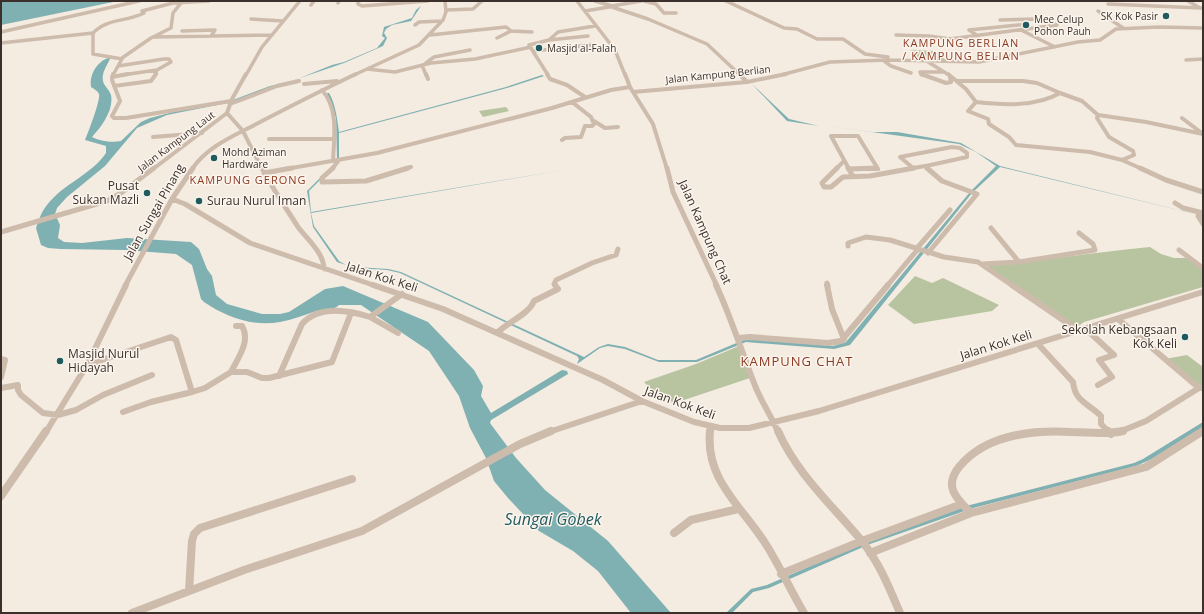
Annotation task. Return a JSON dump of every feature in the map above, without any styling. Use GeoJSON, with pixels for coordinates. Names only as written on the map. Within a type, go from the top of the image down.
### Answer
{"type":"FeatureCollection","features":[{"type":"Feature","properties":{"kind":"street"},"geometry":{"type":"LineString","coordinates":[[1,32],[96,12],[139,1]]}},
{"type":"Feature","properties":{"kind":"street"},"geometry":{"type":"LineString","coordinates":[[1,43],[93,33],[102,23],[131,19],[144,13],[142,11],[172,2],[181,3],[209,1]]}},
{"type":"Feature","properties":{"kind":"street"},"geometry":{"type":"LineString","coordinates":[[300,1],[262,47],[230,102],[227,113],[242,131],[264,173],[299,228],[315,248],[324,264],[324,269]]}},
{"type":"Feature","properties":{"kind":"street"},"geometry":{"type":"LineString","coordinates":[[311,5],[314,1]]}},
{"type":"Feature","properties":{"kind":"street"},"geometry":{"type":"LineString","coordinates":[[358,1],[358,4],[362,6],[428,1]]}},
{"type":"Feature","properties":{"kind":"street","name":"Jalan Sungai Pinang"},"geometry":{"type":"LineString","coordinates":[[1,496],[58,416],[87,364],[152,233],[199,159],[219,144],[242,131],[340,81],[410,50],[430,35],[442,21],[446,10],[445,1]]}},
{"type":"Feature","properties":{"kind":"street"},"geometry":{"type":"LineString","coordinates":[[446,10],[473,8],[482,1]]}},
{"type":"Feature","properties":{"kind":"street","name":"Jalan Kampung Chat"},"geometry":{"type":"LineString","coordinates":[[577,1],[615,50],[632,89],[654,128],[666,159],[668,177],[673,192],[727,308],[764,407],[774,423]]}},
{"type":"Feature","properties":{"kind":"street"},"geometry":{"type":"LineString","coordinates":[[595,1],[669,27],[707,44],[747,82]]}},
{"type":"Feature","properties":{"kind":"street"},"geometry":{"type":"LineString","coordinates":[[585,11],[641,1]]}},
{"type":"Feature","properties":{"kind":"street"},"geometry":{"type":"LineString","coordinates":[[644,1],[653,2],[664,13],[676,12]]}},
{"type":"Feature","properties":{"kind":"street"},"geometry":{"type":"LineString","coordinates":[[726,1],[784,28],[797,30],[817,39],[843,39],[865,54],[895,60]]}},
{"type":"Feature","properties":{"kind":"street"},"geometry":{"type":"LineString","coordinates":[[1188,1],[1202,9]]}},
{"type":"Feature","properties":{"kind":"street"},"geometry":{"type":"LineString","coordinates":[[181,3],[173,13],[171,19],[172,27],[122,58],[113,72],[112,77],[114,86],[120,101],[112,116],[114,118],[126,118],[230,102],[299,81]]}},
{"type":"Feature","properties":{"kind":"street"},"geometry":{"type":"LineString","coordinates":[[1108,4],[1202,9]]}},
{"type":"Feature","properties":{"kind":"street"},"geometry":{"type":"LineString","coordinates":[[1098,11],[1123,28]]}},
{"type":"Feature","properties":{"kind":"street"},"geometry":{"type":"LineString","coordinates":[[251,19],[283,21]]}},
{"type":"Feature","properties":{"kind":"street"},"geometry":{"type":"LineString","coordinates":[[896,35],[930,36],[950,39],[1022,31],[1058,25],[1049,21],[1034,19],[1000,20],[1022,31],[1054,47]]}},
{"type":"Feature","properties":{"kind":"street"},"geometry":{"type":"LineString","coordinates":[[415,25],[419,22],[442,21]]}},
{"type":"Feature","properties":{"kind":"street"},"geometry":{"type":"LineString","coordinates":[[978,36],[969,30],[1028,24]]}},
{"type":"Feature","properties":{"kind":"street"},"geometry":{"type":"LineString","coordinates":[[549,40],[558,32],[595,26]]}},
{"type":"Feature","properties":{"kind":"street"},"geometry":{"type":"LineString","coordinates":[[430,35],[506,27],[511,31]]}},
{"type":"Feature","properties":{"kind":"street","name":"Jalan Kampung Berlian"},"geometry":{"type":"LineString","coordinates":[[264,173],[386,151],[572,102],[611,90],[747,82],[788,74],[830,62],[926,60],[979,62],[1054,47],[1100,40],[1105,38],[1112,31],[1123,28],[1203,28]]}},
{"type":"Feature","properties":{"kind":"street"},"geometry":{"type":"LineString","coordinates":[[182,31],[215,30],[211,36]]}},
{"type":"Feature","properties":{"kind":"street"},"geometry":{"type":"LineString","coordinates":[[497,38],[511,31],[532,32]]}},
{"type":"Feature","properties":{"kind":"street"},"geometry":{"type":"LineString","coordinates":[[93,33],[93,54],[98,57],[122,58]]}},
{"type":"Feature","properties":{"kind":"street"},"geometry":{"type":"LineString","coordinates":[[155,37],[272,35]]}},
{"type":"Feature","properties":{"kind":"street"},"geometry":{"type":"LineString","coordinates":[[585,97],[574,89],[550,79],[529,45],[549,40],[588,36]]}},
{"type":"Feature","properties":{"kind":"street"},"geometry":{"type":"LineString","coordinates":[[367,69],[395,72],[424,65],[475,59],[532,49],[543,50],[591,45]]}},
{"type":"Feature","properties":{"kind":"street"},"geometry":{"type":"LineString","coordinates":[[424,65],[434,57],[470,50]]}},
{"type":"Feature","properties":{"kind":"street"},"geometry":{"type":"LineString","coordinates":[[112,77],[157,70],[171,62],[169,59],[164,59],[118,66]]}},
{"type":"Feature","properties":{"kind":"street"},"geometry":{"type":"LineString","coordinates":[[1186,60],[1203,59]]}},
{"type":"Feature","properties":{"kind":"street"},"geometry":{"type":"LineString","coordinates":[[883,60],[891,66],[911,73]]}},
{"type":"Feature","properties":{"kind":"street"},"geometry":{"type":"LineString","coordinates":[[926,60],[958,81],[972,94],[976,102]]}},
{"type":"Feature","properties":{"kind":"street"},"geometry":{"type":"LineString","coordinates":[[424,65],[428,79]]}},
{"type":"Feature","properties":{"kind":"street"},"geometry":{"type":"LineString","coordinates":[[114,86],[151,81],[155,77],[157,70]]}},
{"type":"Feature","properties":{"kind":"street"},"geometry":{"type":"LineString","coordinates":[[944,72],[920,72],[921,75],[946,83],[951,82],[950,77]]}},
{"type":"Feature","properties":{"kind":"street"},"geometry":{"type":"LineString","coordinates":[[958,81],[1023,80],[1037,83],[1082,101],[1098,115],[1146,122],[1202,134],[1182,118]]}},
{"type":"Feature","properties":{"kind":"street"},"geometry":{"type":"LineString","coordinates":[[304,84],[340,81]]}},
{"type":"Feature","properties":{"kind":"street"},"geometry":{"type":"LineString","coordinates":[[322,90],[330,103],[333,116],[335,139],[333,161]]}},
{"type":"Feature","properties":{"kind":"street"},"geometry":{"type":"LineString","coordinates":[[976,102],[1013,104],[1041,100],[1057,96],[1060,93]]}},
{"type":"Feature","properties":{"kind":"street"},"geometry":{"type":"LineString","coordinates":[[572,102],[586,112],[594,121],[605,128],[618,127]]}},
{"type":"Feature","properties":{"kind":"street"},"geometry":{"type":"LineString","coordinates":[[976,102],[968,111],[988,119],[988,124],[1009,137],[1016,145],[1090,152],[1122,160],[1166,180],[1192,187],[1203,192]]}},
{"type":"Feature","properties":{"kind":"street","name":"Jalan Kampung Laut"},"geometry":{"type":"LineString","coordinates":[[1,232],[107,201],[121,194],[227,113]]}},
{"type":"Feature","properties":{"kind":"street"},"geometry":{"type":"LineString","coordinates":[[1098,115],[1097,118],[1109,137],[1129,148],[1134,153],[1122,160]]}},
{"type":"Feature","properties":{"kind":"street"},"geometry":{"type":"LineString","coordinates":[[562,140],[565,138],[581,137],[585,126],[592,126],[594,121]]}},
{"type":"Feature","properties":{"kind":"street"},"geometry":{"type":"LineString","coordinates":[[153,136],[202,133]]}},
{"type":"Feature","properties":{"kind":"street"},"geometry":{"type":"LineString","coordinates":[[849,169],[878,169],[858,136],[831,136],[844,161],[853,176]]}},
{"type":"Feature","properties":{"kind":"street"},"geometry":{"type":"LineString","coordinates":[[269,139],[335,139]]}},
{"type":"Feature","properties":{"kind":"street"},"geometry":{"type":"LineString","coordinates":[[844,161],[822,184],[824,187],[831,187],[843,177],[870,176],[926,166],[967,157],[967,153],[960,148],[952,147],[900,157],[913,168]]}},
{"type":"Feature","properties":{"kind":"street"},"geometry":{"type":"LineString","coordinates":[[339,160],[337,165],[322,178],[322,182],[366,181],[411,167]]}},
{"type":"Feature","properties":{"kind":"street"},"geometry":{"type":"LineString","coordinates":[[738,338],[750,337],[828,343],[844,339],[923,251],[977,194],[942,181],[926,166]]}},
{"type":"Feature","properties":{"kind":"street","name":"Jalan Kok Keli"},"geometry":{"type":"LineString","coordinates":[[172,200],[187,204],[250,244],[399,296],[443,309],[603,380],[642,401],[710,427],[737,429],[774,423],[1038,344],[1203,292]]}},
{"type":"Feature","properties":{"kind":"street"},"geometry":{"type":"LineString","coordinates":[[1175,203],[1182,208],[1203,213]]}},
{"type":"Feature","properties":{"kind":"street"},"geometry":{"type":"LineString","coordinates":[[923,251],[918,247],[950,210]]}},
{"type":"Feature","properties":{"kind":"street"},"geometry":{"type":"LineString","coordinates":[[1203,217],[1198,216],[1203,224]]}},
{"type":"Feature","properties":{"kind":"street"},"geometry":{"type":"LineString","coordinates":[[991,228],[1019,262]]}},
{"type":"Feature","properties":{"kind":"street"},"geometry":{"type":"LineString","coordinates":[[983,264],[1019,262],[1095,250],[1093,244],[1079,233]]}},
{"type":"Feature","properties":{"kind":"street"},"geometry":{"type":"LineString","coordinates":[[848,246],[848,243],[855,240],[870,237],[890,240],[946,257],[975,261],[983,264],[1079,331]]}},
{"type":"Feature","properties":{"kind":"street"},"geometry":{"type":"LineString","coordinates":[[497,333],[509,323],[531,309],[534,301],[558,289],[554,284],[556,280],[592,263],[616,255],[618,249]]}},
{"type":"Feature","properties":{"kind":"street"},"geometry":{"type":"LineString","coordinates":[[1179,250],[1203,268]]}},
{"type":"Feature","properties":{"kind":"street"},"geometry":{"type":"LineString","coordinates":[[827,283],[832,309],[844,339]]}},
{"type":"Feature","properties":{"kind":"street"},"geometry":{"type":"LineString","coordinates":[[372,316],[399,296]]}},
{"type":"Feature","properties":{"kind":"street"},"geometry":{"type":"LineString","coordinates":[[279,376],[302,324],[307,318],[321,312],[351,313],[372,316],[398,333]]}},
{"type":"Feature","properties":{"kind":"street"},"geometry":{"type":"LineString","coordinates":[[123,412],[151,402],[205,388],[231,372],[247,372],[265,378],[279,376],[307,367],[332,362],[351,313]]}},
{"type":"Feature","properties":{"kind":"street"},"geometry":{"type":"LineString","coordinates":[[970,512],[951,489],[953,477],[972,456],[996,440],[1010,436],[1050,431],[1111,434],[1127,430],[1156,416],[1201,388],[1118,319]]}},
{"type":"Feature","properties":{"kind":"street"},"geometry":{"type":"LineString","coordinates":[[231,372],[245,345],[245,328],[242,326],[236,326]]}},
{"type":"Feature","properties":{"kind":"street"},"geometry":{"type":"LineString","coordinates":[[1086,329],[1114,355],[1099,360],[1112,377],[1098,385]]}},
{"type":"Feature","properties":{"kind":"street"},"geometry":{"type":"LineString","coordinates":[[87,364],[171,337],[176,340],[192,392]]}},
{"type":"Feature","properties":{"kind":"street"},"geometry":{"type":"LineString","coordinates":[[1038,344],[1073,382],[1073,389],[1076,397],[1093,408],[1101,416],[1101,424],[1111,434]]}},
{"type":"Feature","properties":{"kind":"street"},"geometry":{"type":"LineString","coordinates":[[1,360],[5,360],[1,378]]}},
{"type":"Feature","properties":{"kind":"street"},"geometry":{"type":"LineString","coordinates":[[1,388],[18,385],[18,390],[21,395],[43,414],[58,416],[76,410],[103,395],[152,375]]}},
{"type":"Feature","properties":{"kind":"street"},"geometry":{"type":"LineString","coordinates":[[132,613],[255,566],[343,539],[362,531],[430,495],[484,463],[520,444],[566,425],[642,401]]}},
{"type":"Feature","properties":{"kind":"street"},"geometry":{"type":"LineString","coordinates":[[774,423],[785,447],[798,467],[823,499],[866,546],[884,574],[900,613]]}},
{"type":"Feature","properties":{"kind":"street"},"geometry":{"type":"LineString","coordinates":[[710,427],[707,440],[711,460],[725,491],[738,509],[748,518],[767,546],[783,578],[804,613]]}},
{"type":"Feature","properties":{"kind":"street"},"geometry":{"type":"LineString","coordinates":[[866,546],[970,512],[1146,467],[1203,431]]}},
{"type":"Feature","properties":{"kind":"street"},"geometry":{"type":"LineString","coordinates":[[189,591],[192,541],[194,534],[200,528],[352,479]]}},
{"type":"Feature","properties":{"kind":"street"},"geometry":{"type":"LineString","coordinates":[[783,578],[866,546],[962,504]]}},
{"type":"Feature","properties":{"kind":"street"},"geometry":{"type":"LineString","coordinates":[[674,533],[691,520],[738,509]]}},
{"type":"Feature","properties":{"kind":"green space"},"geometry":{"type":"Polygon","coordinates":[[[911,50],[935,51],[946,60],[911,59],[911,50]]]}},
{"type":"Feature","properties":{"kind":"green space"},"geometry":{"type":"Polygon","coordinates":[[[506,107],[509,111],[483,117],[479,111],[506,107]]]}},
{"type":"Feature","properties":{"kind":"green space"},"geometry":{"type":"Polygon","coordinates":[[[1150,247],[1161,254],[1174,258],[1186,258],[1203,270],[1203,287],[1084,322],[1076,328],[989,268],[989,265],[1150,247]]]}},
{"type":"Feature","properties":{"kind":"green space"},"geometry":{"type":"Polygon","coordinates":[[[915,276],[932,283],[943,278],[999,305],[992,311],[914,324],[888,305],[915,276]]]}},
{"type":"Feature","properties":{"kind":"green space"},"geometry":{"type":"Polygon","coordinates":[[[739,346],[750,378],[675,403],[657,396],[644,382],[696,364],[739,346]]]}},
{"type":"Feature","properties":{"kind":"green space"},"geometry":{"type":"Polygon","coordinates":[[[1187,355],[1203,367],[1203,385],[1200,385],[1165,359],[1187,355]]]}},
{"type":"Feature","properties":{"kind":"water"},"geometry":{"type":"Polygon","coordinates":[[[1,1],[118,1],[1,25],[1,1]]]}},
{"type":"Feature","properties":{"kind":"water"},"geometry":{"type":"Polygon","coordinates":[[[421,6],[411,21],[392,25],[386,29],[384,33],[387,38],[383,46],[344,63],[299,78],[344,62],[377,48],[385,38],[382,36],[384,27],[412,18],[416,10],[421,6]]]}},
{"type":"Feature","properties":{"kind":"water","name":"Sungai Gobek"},"geometry":{"type":"Polygon","coordinates":[[[111,57],[104,72],[103,78],[104,83],[111,95],[111,106],[100,128],[92,137],[98,140],[110,142],[121,141],[141,122],[150,118],[177,111],[225,103],[270,86],[293,81],[227,103],[167,115],[137,128],[105,166],[67,197],[57,208],[55,214],[60,225],[58,238],[64,242],[82,243],[127,238],[191,242],[199,249],[207,269],[212,276],[216,295],[227,304],[262,314],[280,314],[289,312],[325,289],[343,286],[428,322],[474,370],[483,386],[481,396],[491,413],[562,370],[567,371],[568,374],[491,420],[490,423],[516,458],[545,490],[608,541],[671,613],[631,613],[598,571],[573,551],[539,531],[494,481],[486,458],[470,428],[459,396],[429,351],[361,305],[339,305],[331,309],[316,311],[294,319],[280,322],[250,322],[240,320],[221,312],[204,302],[201,299],[192,265],[176,254],[125,250],[61,249],[48,248],[41,245],[36,228],[40,216],[45,208],[61,191],[100,161],[106,153],[106,146],[85,140],[99,97],[98,92],[91,87],[91,77],[95,68],[102,61],[111,57]]]}},
{"type":"Feature","properties":{"kind":"water"},"geometry":{"type":"Polygon","coordinates":[[[542,75],[544,76],[507,88],[339,133],[339,158],[337,159],[336,118],[327,93],[329,93],[333,102],[339,132],[506,87],[542,75]]]}},
{"type":"Feature","properties":{"kind":"water"},"geometry":{"type":"Polygon","coordinates":[[[752,84],[789,119],[819,126],[787,121],[752,84]]]}},
{"type":"Feature","properties":{"kind":"water"},"geometry":{"type":"Polygon","coordinates":[[[872,132],[897,132],[961,143],[1000,166],[1203,216],[1000,167],[972,193],[850,345],[834,349],[746,342],[697,362],[659,362],[625,349],[608,346],[600,348],[577,364],[579,359],[577,356],[400,273],[387,270],[355,268],[346,265],[388,269],[401,272],[584,357],[599,347],[608,344],[625,347],[658,360],[696,360],[746,339],[833,346],[846,342],[970,192],[996,166],[976,152],[959,144],[872,132]]]}},
{"type":"Feature","properties":{"kind":"water"},"geometry":{"type":"Polygon","coordinates":[[[334,164],[336,164],[309,191],[311,212],[563,170],[311,213],[314,226],[339,261],[346,265],[337,262],[313,227],[307,191],[334,164]]]}},
{"type":"Feature","properties":{"kind":"water"},"geometry":{"type":"Polygon","coordinates":[[[1203,422],[1203,427],[1152,459],[1136,466],[973,508],[870,544],[769,588],[753,592],[732,613],[726,613],[751,589],[767,585],[868,541],[970,505],[1134,463],[1203,422]]]}},
{"type":"Feature","properties":{"kind":"place","name":"SK Kok Pasir"},"geometry":{"type":"Point","coordinates":[1166,16]}},
{"type":"Feature","properties":{"kind":"place","name":"Mee Celup Pohon Pauh"},"geometry":{"type":"Point","coordinates":[1026,25]}},
{"type":"Feature","properties":{"kind":"place","name":"Masjid al-Falah"},"geometry":{"type":"Point","coordinates":[539,48]}},
{"type":"Feature","properties":{"kind":"place","name":"Mohd Aziman Hardware"},"geometry":{"type":"Point","coordinates":[214,158]}},
{"type":"Feature","properties":{"kind":"place","name":"Pusat Sukan Mazli"},"geometry":{"type":"Point","coordinates":[147,193]}},
{"type":"Feature","properties":{"kind":"place","name":"Surau Nurul Iman"},"geometry":{"type":"Point","coordinates":[199,201]}},
{"type":"Feature","properties":{"kind":"place","name":"Sekolah Kebangsaan Kok Keli"},"geometry":{"type":"Point","coordinates":[1185,337]}},
{"type":"Feature","properties":{"kind":"place","name":"Masjid Nurul Hidayah"},"geometry":{"type":"Point","coordinates":[60,361]}},
{"type":"Feature","properties":{"kind":"district","name":"KAMPUNG BERLIAN / KAMPUNG BELIAN"},"geometry":{"type":"Point","coordinates":[961,49]}},
{"type":"Feature","properties":{"kind":"district","name":"KAMPUNG GERONG"},"geometry":{"type":"Point","coordinates":[248,180]}},
{"type":"Feature","properties":{"kind":"district","name":"KAMPUNG CHAT"},"geometry":{"type":"Point","coordinates":[797,361]}}]}
